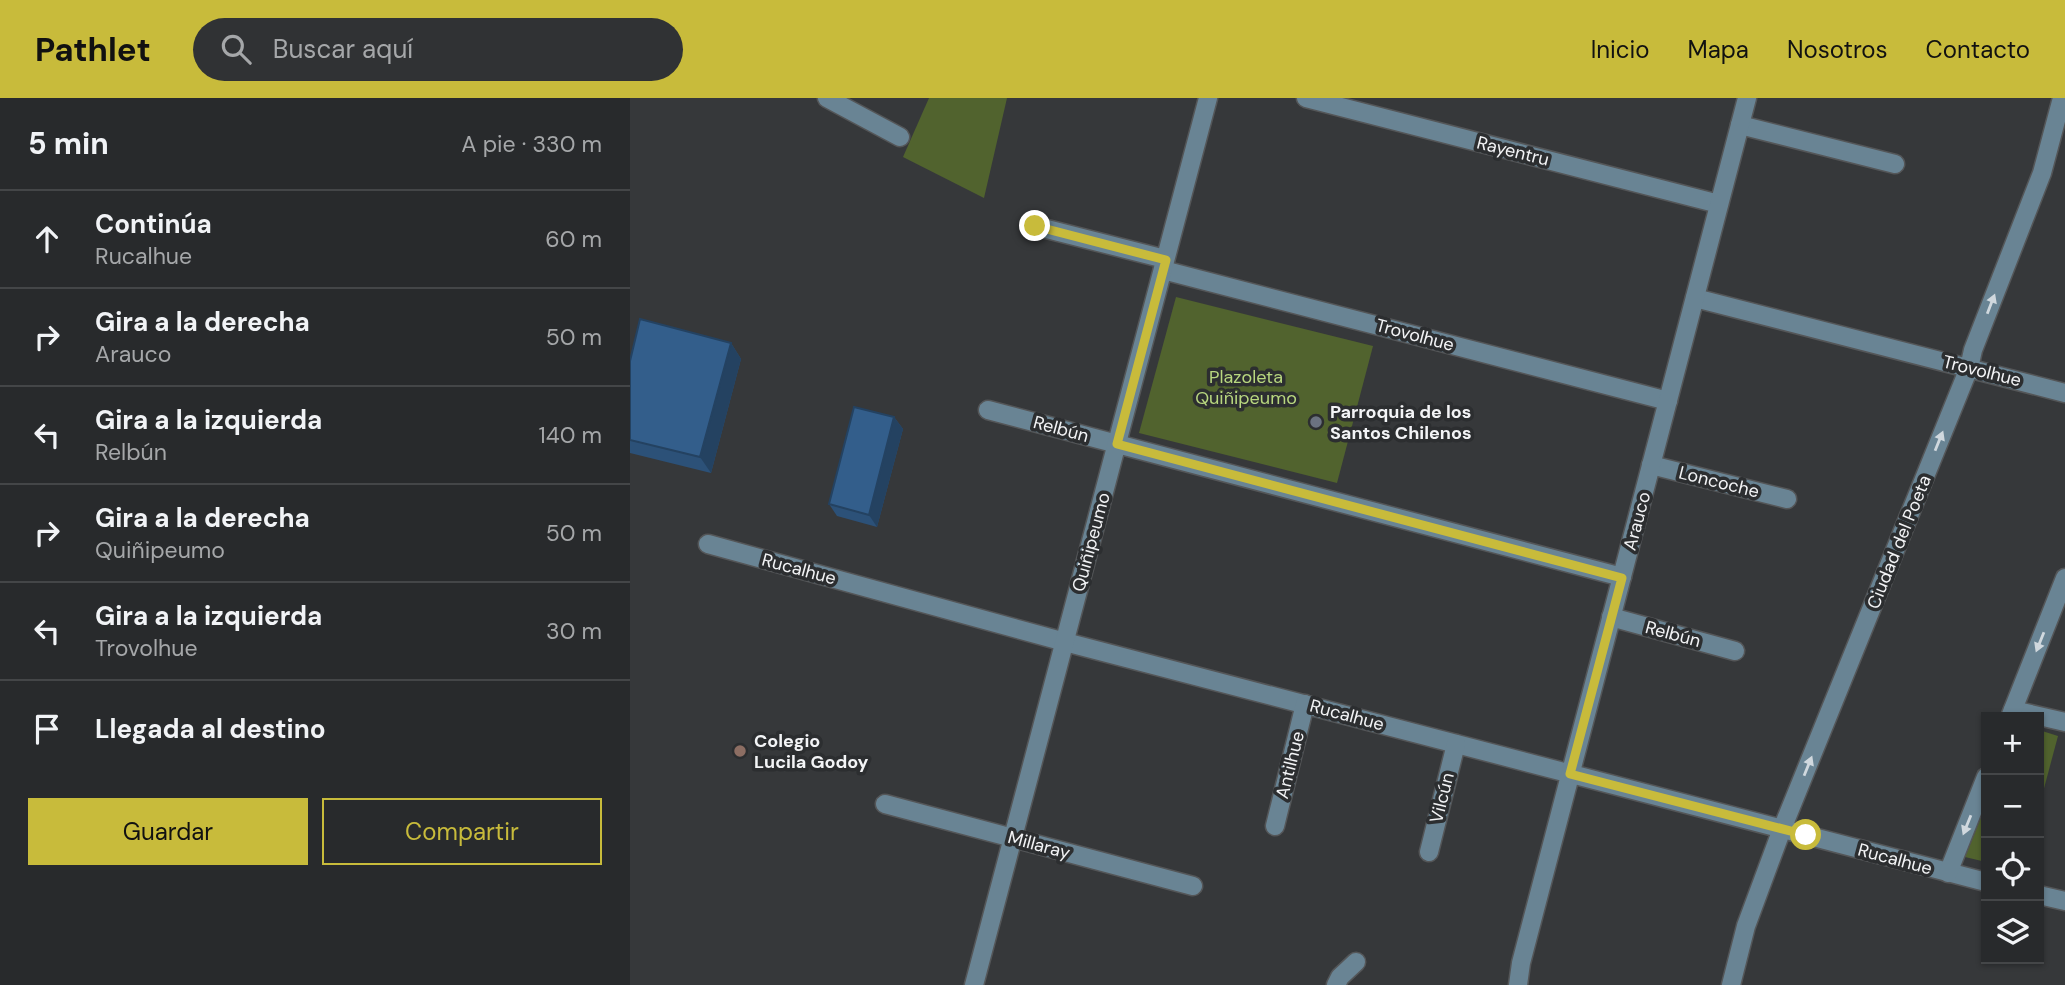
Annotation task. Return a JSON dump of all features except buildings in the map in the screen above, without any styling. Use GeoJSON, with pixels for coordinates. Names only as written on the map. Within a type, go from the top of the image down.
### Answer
{"type":"FeatureCollection","features":[{"type":"Feature","properties":{"kind":"street"},"geometry":{"type":"LineString","coordinates":[[828,98],[900,137]]}},
{"type":"Feature","properties":{"kind":"street","name":"Quiñipeumo"},"geometry":{"type":"LineString","coordinates":[[974,985],[1208,98]]}},
{"type":"Feature","properties":{"kind":"street","name":"Rayentru"},"geometry":{"type":"LineString","coordinates":[[1306,98],[1719,204]]}},
{"type":"Feature","properties":{"kind":"street","name":"Arauco"},"geometry":{"type":"LineString","coordinates":[[1518,985],[1521,963],[1747,98]]}},
{"type":"Feature","properties":{"kind":"street","name":"Ciudad del Poeta"},"geometry":{"type":"LineString","coordinates":[[1731,985],[1746,926],[1782,829],[1969,368],[1973,350],[2042,173],[2062,98]]}},
{"type":"Feature","properties":{"kind":"street"},"geometry":{"type":"LineString","coordinates":[[1740,125],[1895,164]]}},
{"type":"Feature","properties":{"kind":"street","name":"Trovolhue"},"geometry":{"type":"LineString","coordinates":[[1035,226],[1164,265],[1668,401]]}},
{"type":"Feature","properties":{"kind":"street","name":"Trovolhue"},"geometry":{"type":"LineString","coordinates":[[1695,298],[2065,393]]}},
{"type":"Feature","properties":{"kind":"street","name":"Relbún"},"geometry":{"type":"LineString","coordinates":[[988,410],[1622,578]]}},
{"type":"Feature","properties":{"kind":"street","name":"Loncoche"},"geometry":{"type":"LineString","coordinates":[[1651,465],[1787,499]]}},
{"type":"Feature","properties":{"kind":"street","name":"Rucalhue"},"geometry":{"type":"LineString","coordinates":[[708,544],[1065,642],[1981,881]]}},
{"type":"Feature","properties":{"kind":"street"},"geometry":{"type":"LineString","coordinates":[[2012,712],[2065,578]]}},
{"type":"Feature","properties":{"kind":"street","name":"Relbún"},"geometry":{"type":"LineString","coordinates":[[1611,617],[1735,651]]}},
{"type":"Feature","properties":{"kind":"street","name":"Antilhue"},"geometry":{"type":"LineString","coordinates":[[1276,826],[1305,704]]}},
{"type":"Feature","properties":{"kind":"street"},"geometry":{"type":"LineString","coordinates":[[2044,719],[2065,722]]}},
{"type":"Feature","properties":{"kind":"street","name":"Vilcún"},"geometry":{"type":"LineString","coordinates":[[1429,852],[1456,744]]}},
{"type":"Feature","properties":{"kind":"street"},"geometry":{"type":"LineString","coordinates":[[1948,873],[1981,790]]}},
{"type":"Feature","properties":{"kind":"street","name":"Millaray"},"geometry":{"type":"LineString","coordinates":[[885,804],[1193,886]]}},
{"type":"Feature","properties":{"kind":"street"},"geometry":{"type":"LineString","coordinates":[[2044,896],[2065,901]]}},
{"type":"Feature","properties":{"kind":"street"},"geometry":{"type":"LineString","coordinates":[[1336,985],[1340,977],[1356,962]]}},
{"type":"Feature","properties":{"kind":"green space"},"geometry":{"type":"Polygon","coordinates":[[[929,98],[1007,98],[984,198],[903,157],[929,98]]]}},
{"type":"Feature","properties":{"kind":"green space","name":"Plazoleta Quiñipeumo"},"geometry":{"type":"Polygon","coordinates":[[[1176,297],[1373,346],[1337,483],[1139,433],[1176,297]]]}},
{"type":"Feature","properties":{"kind":"green space"},"geometry":{"type":"Polygon","coordinates":[[[2044,732],[2058,736],[2044,788],[2044,732]]]}},
{"type":"Feature","properties":{"kind":"green space"},"geometry":{"type":"Polygon","coordinates":[[[1981,817],[1981,861],[1965,857],[1981,817]]]}},
{"type":"Feature","properties":{"kind":"place","name":"Parroquia de los Santos Chilenos"},"geometry":{"type":"Point","coordinates":[1316,422]}},
{"type":"Feature","properties":{"kind":"place","name":"Colegio Lucila Godoy"},"geometry":{"type":"Point","coordinates":[740,751]}},
{"type":"Feature","properties":{"kind":"route"},"geometry":{"type":"LineString","coordinates":[[1035,226],[1166,260],[1117,444],[1622,578],[1570,774],[1806,835]]}}]}
